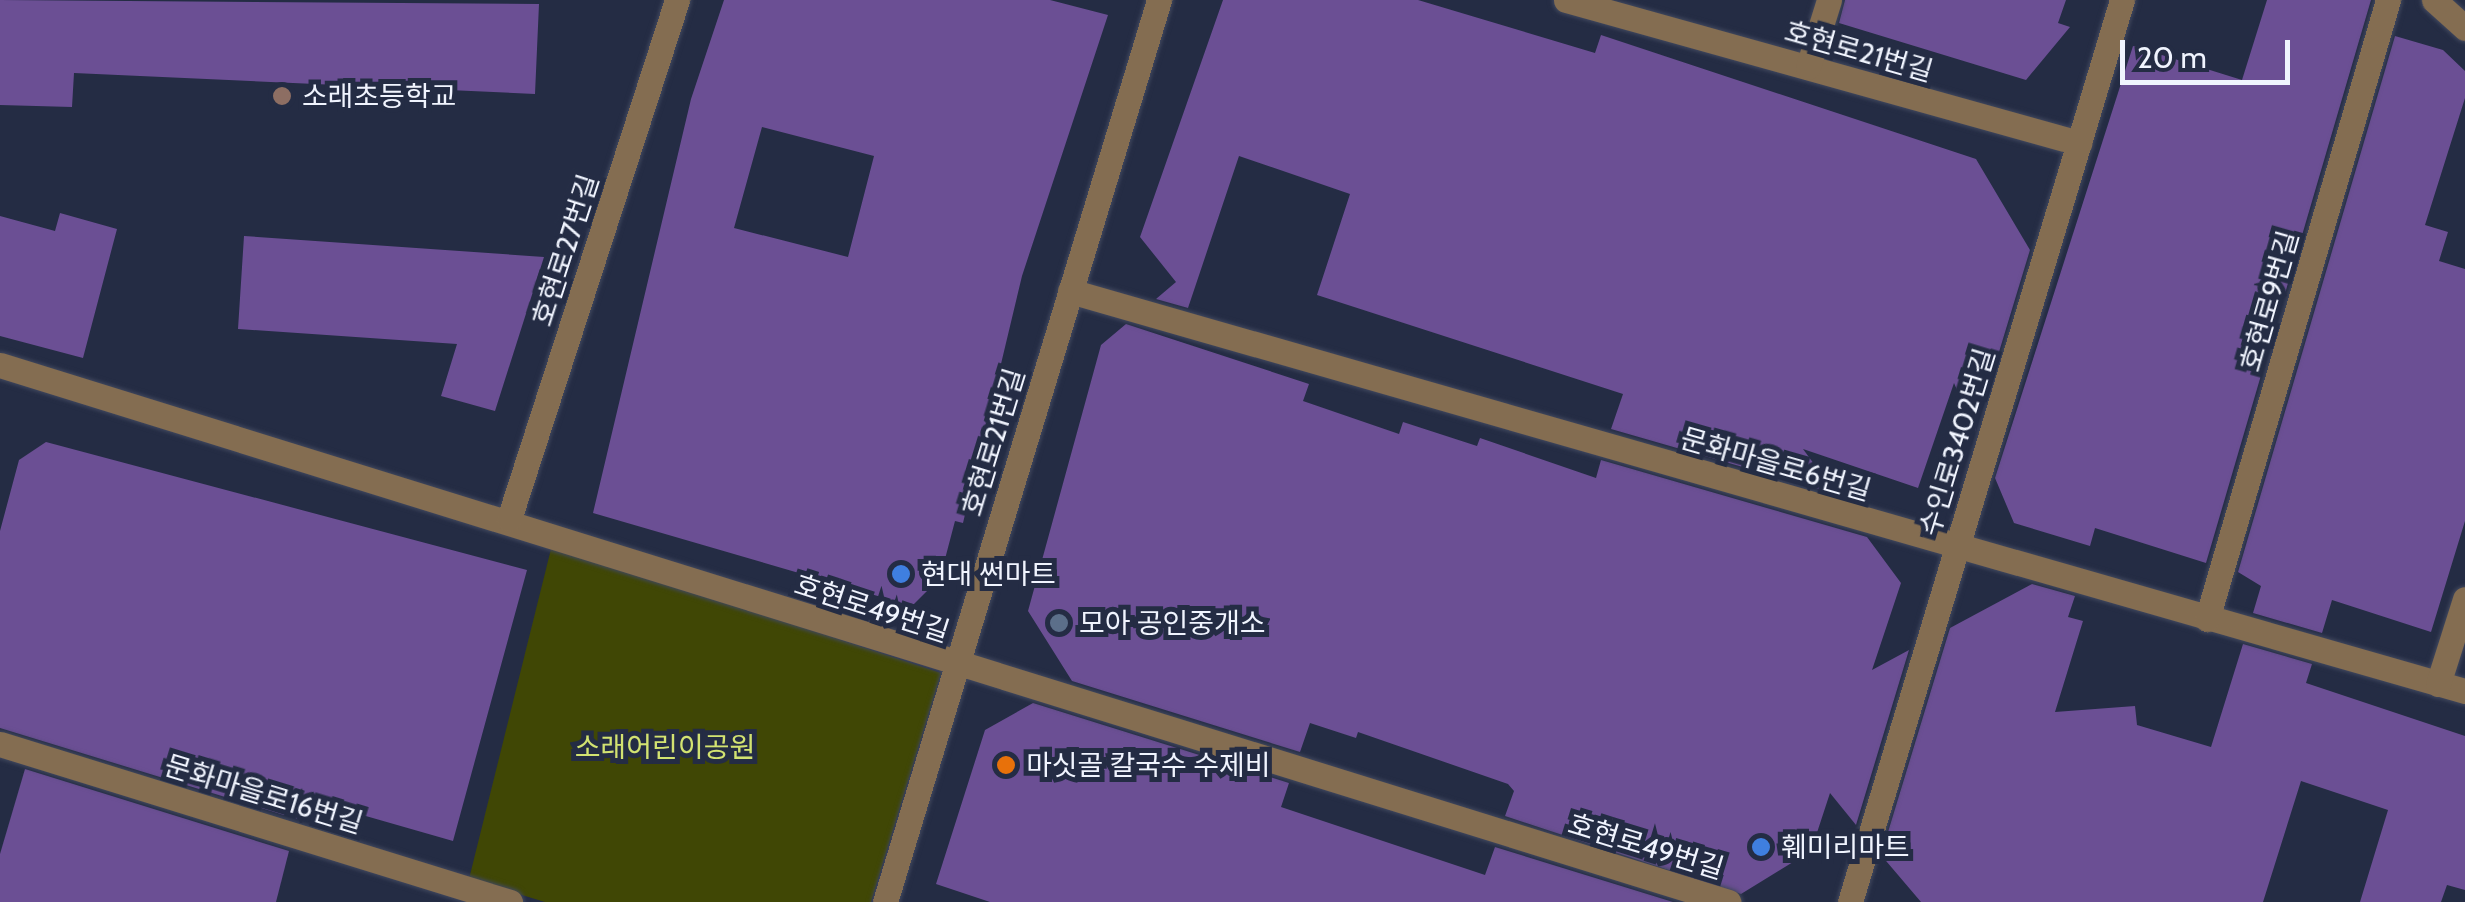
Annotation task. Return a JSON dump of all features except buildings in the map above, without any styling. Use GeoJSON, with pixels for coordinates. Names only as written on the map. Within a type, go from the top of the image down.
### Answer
{"type":"FeatureCollection","features":[{"type":"Feature","properties":{"kind":"street","name":"호현로27번길"},"geometry":{"type":"LineString","coordinates":[[509,519],[677,0]]}},
{"type":"Feature","properties":{"kind":"street","name":"호현로21번길"},"geometry":{"type":"LineString","coordinates":[[884,902],[1158,0]]}},
{"type":"Feature","properties":{"kind":"street"},"geometry":{"type":"LineString","coordinates":[[1808,68],[1830,0]]}},
{"type":"Feature","properties":{"kind":"street","name":"수인로3402번길"},"geometry":{"type":"LineString","coordinates":[[1850,902],[2122,0]]}},
{"type":"Feature","properties":{"kind":"street","name":"호현로9번길"},"geometry":{"type":"LineString","coordinates":[[2208,619],[2388,0]]}},
{"type":"Feature","properties":{"kind":"street"},"geometry":{"type":"LineString","coordinates":[[2434,0],[2465,28]]}},
{"type":"Feature","properties":{"kind":"street","name":"호현로21번길"},"geometry":{"type":"LineString","coordinates":[[1572,1],[2078,143]]}},
{"type":"Feature","properties":{"kind":"street","name":"문화마을로6번길"},"geometry":{"type":"LineString","coordinates":[[1070,291],[2465,692]]}},
{"type":"Feature","properties":{"kind":"street","name":"호현로49번길"},"geometry":{"type":"LineString","coordinates":[[0,365],[509,519],[956,667],[1728,902]]}},
{"type":"Feature","properties":{"kind":"street"},"geometry":{"type":"LineString","coordinates":[[2438,684],[2465,599]]}},
{"type":"Feature","properties":{"kind":"street","name":"문화마을로16번길"},"geometry":{"type":"LineString","coordinates":[[0,744],[510,902]]}},
{"type":"Feature","properties":{"kind":"green space","name":"소래어린이공원"},"geometry":{"type":"Polygon","coordinates":[[[552,545],[941,673],[871,902],[545,902],[469,879],[552,545]]]}},
{"type":"Feature","properties":{"kind":"place","name":"소래초등학교"},"geometry":{"type":"Point","coordinates":[282,96]}},
{"type":"Feature","properties":{"kind":"place","name":"현대 썬마트"},"geometry":{"type":"Point","coordinates":[901,574]}},
{"type":"Feature","properties":{"kind":"place","name":"모아 공인중개소"},"geometry":{"type":"Point","coordinates":[1059,623]}},
{"type":"Feature","properties":{"kind":"place","name":"마싯골 칼국수 수제비"},"geometry":{"type":"Point","coordinates":[1006,765]}},
{"type":"Feature","properties":{"kind":"place","name":"훼미리마트"},"geometry":{"type":"Point","coordinates":[1761,847]}}]}
